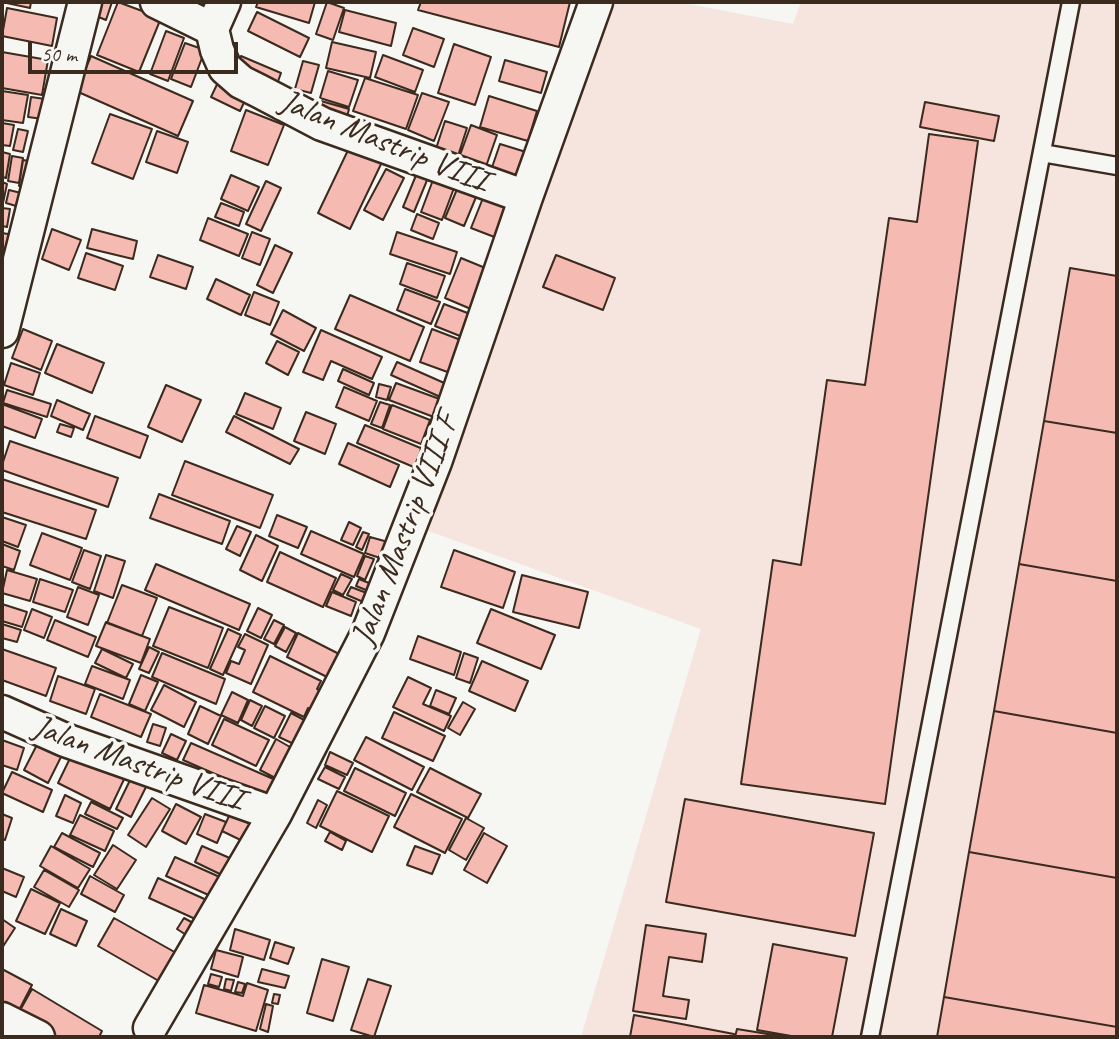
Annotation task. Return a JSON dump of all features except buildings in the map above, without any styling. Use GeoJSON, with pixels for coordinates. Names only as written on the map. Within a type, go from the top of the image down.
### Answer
{"type":"FeatureCollection","features":[{"type":"Feature","properties":{"kind":"street"},"geometry":{"type":"LineString","coordinates":[[3,326],[85,2]]}},
{"type":"Feature","properties":{"kind":"street","name":"Jalan Mastrip VIII"},"geometry":{"type":"LineString","coordinates":[[157,2],[218,15],[217,50],[225,68],[258,91],[322,124],[526,197]]}},
{"type":"Feature","properties":{"kind":"street","name":"Jalan Mastrip VIII F"},"geometry":{"type":"LineString","coordinates":[[150,1028],[275,814],[368,633],[435,462],[526,197],[597,2]]}},
{"type":"Feature","properties":{"kind":"street","name":"Jalan Mastrip VIII"},"geometry":{"type":"LineString","coordinates":[[2,712],[65,740],[275,814]]}},
{"type":"Feature","properties":{"kind":"street"},"geometry":{"type":"LineString","coordinates":[[2,1019],[38,1037]]}},
{"type":"Feature","properties":{"kind":"lane"},"geometry":{"type":"LineString","coordinates":[[870,1037],[1071,2]]}},
{"type":"Feature","properties":{"kind":"lane"},"geometry":{"type":"LineString","coordinates":[[1042,153],[1117,166]]}},
{"type":"Feature","properties":{"kind":"shaded area"},"geometry":{"type":"Polygon","coordinates":[[[600,2],[678,2],[793,24],[801,2],[1117,2],[1117,1037],[581,1037],[701,629],[423,529],[600,2]]]}}]}
